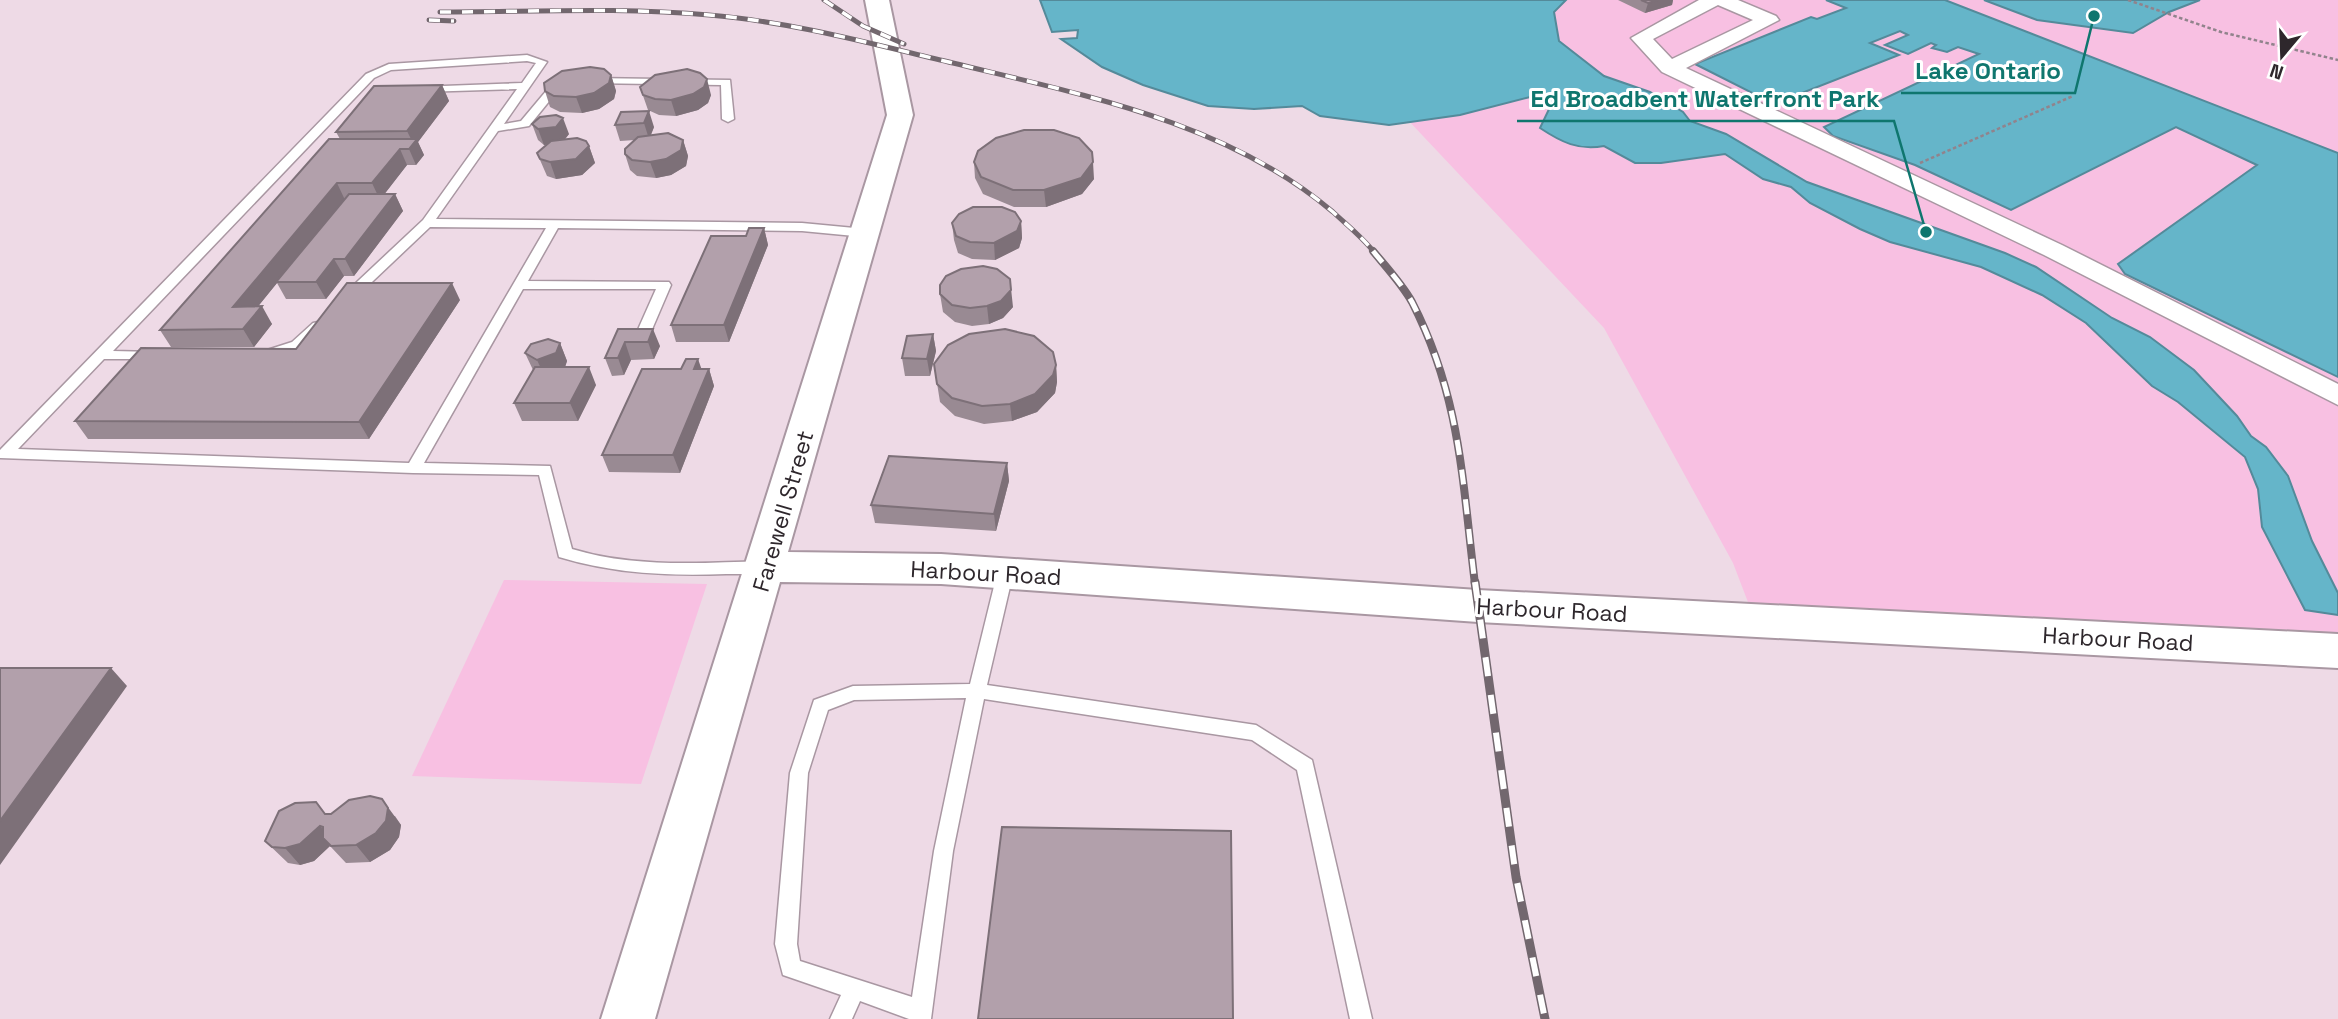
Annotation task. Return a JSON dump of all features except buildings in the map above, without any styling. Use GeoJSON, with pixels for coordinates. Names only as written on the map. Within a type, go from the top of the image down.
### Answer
{"type":"FeatureCollection","features":[{"type":"Feature","properties":{"kind":"street","name":"Farewell Street"},"geometry":{"type":"LineString","coordinates":[[628,1019],[900,115],[877,0]]}},
{"type":"Feature","properties":{"kind":"street"},"geometry":{"type":"LineString","coordinates":[[1714,0],[1641,38],[1669,68],[2053,250],[2338,396]]}},
{"type":"Feature","properties":{"kind":"street"},"geometry":{"type":"LineString","coordinates":[[1669,68],[1769,20],[1722,0]]}},
{"type":"Feature","properties":{"kind":"street","name":"Harbour Road"},"geometry":{"type":"LineString","coordinates":[[766,567],[1005,573],[1478,606],[2338,651]]}},
{"type":"Feature","properties":{"kind":"lane"},"geometry":{"type":"LineString","coordinates":[[261,356],[297,345],[427,223],[542,62],[538,59],[389,67],[370,76],[5,454],[545,471],[565,553],[585,561],[672,569],[766,567]]}},
{"type":"Feature","properties":{"kind":"lane"},"geometry":{"type":"LineString","coordinates":[[495,128],[525,124],[551,92],[564,84],[583,81],[726,82],[728,119]]}},
{"type":"Feature","properties":{"kind":"lane"},"geometry":{"type":"LineString","coordinates":[[405,90],[524,86]]}},
{"type":"Feature","properties":{"kind":"lane"},"geometry":{"type":"LineString","coordinates":[[352,92],[379,91]]}},
{"type":"Feature","properties":{"kind":"lane"},"geometry":{"type":"LineString","coordinates":[[427,223],[802,227],[865,233]]}},
{"type":"Feature","properties":{"kind":"lane"},"geometry":{"type":"LineString","coordinates":[[413,468],[517,285],[554,226]]}},
{"type":"Feature","properties":{"kind":"lane"},"geometry":{"type":"LineString","coordinates":[[517,285],[664,285],[643,334]]}},
{"type":"Feature","properties":{"kind":"lane"},"geometry":{"type":"LineString","coordinates":[[100,355],[167,356]]}},
{"type":"Feature","properties":{"kind":"lane"},"geometry":{"type":"LineString","coordinates":[[1005,573],[976,691],[928,943],[921,1015],[792,968],[786,944],[799,773],[821,705],[853,693],[976,691],[1256,733],[1305,766],[1361,1019]]}},
{"type":"Feature","properties":{"kind":"lane"},"geometry":{"type":"LineString","coordinates":[[841,1019],[854,989]]}},
{"type":"Feature","properties":{"kind":"path"},"geometry":{"type":"LineString","coordinates":[[2127,0],[2221,32],[2338,60]]}},
{"type":"Feature","properties":{"kind":"path"},"geometry":{"type":"LineString","coordinates":[[1915,165],[2073,96]]}},
{"type":"Feature","properties":{"kind":"shaded area"},"geometry":{"type":"Polygon","coordinates":[[[1517,0],[2338,0],[2338,642],[1751,610],[1733,563],[1604,328],[1390,101],[1517,0]]]}},
{"type":"Feature","properties":{"kind":"shaded area"},"geometry":{"type":"Polygon","coordinates":[[[504,580],[707,584],[641,784],[412,776],[504,580]]]}},
{"type":"Feature","properties":{"kind":"water"},"geometry":{"type":"Polygon","coordinates":[[[1040,0],[1566,0],[1554,12],[1559,41],[1604,76],[1650,92],[1683,112],[1690,121],[1726,134],[1807,182],[2005,253],[2036,267],[2112,318],[2150,337],[2194,370],[2237,416],[2251,436],[2266,447],[2288,476],[2312,541],[2338,593],[2338,615],[2305,610],[2262,527],[2258,489],[2245,457],[2178,402],[2152,386],[2086,323],[2042,295],[1981,267],[1890,242],[1860,229],[1810,203],[1791,187],[1763,179],[1725,154],[1661,163],[1635,163],[1604,146],[1570,144],[1540,128],[1551,105],[1530,97],[1460,115],[1389,125],[1320,116],[1302,106],[1254,109],[1208,106],[1143,85],[1102,67],[1061,39],[1077,38],[1078,30],[1052,32],[1040,0]]]}},
{"type":"Feature","properties":{"kind":"water"},"geometry":{"type":"Polygon","coordinates":[[[1826,0],[1945,0],[2338,153],[2338,377],[2125,274],[2118,264],[2257,165],[2176,127],[2011,210],[1915,165],[1833,136],[1824,127],[1979,54],[1958,47],[1947,52],[1932,48],[1936,45],[1931,43],[1908,54],[1885,45],[1908,35],[1900,31],[1870,43],[1899,55],[1774,104],[1695,64],[1811,17],[1817,19],[1846,8],[1826,0]]]}},
{"type":"Feature","properties":{"kind":"water"},"geometry":{"type":"Polygon","coordinates":[[[1984,0],[2200,0],[2169,12],[2133,33],[2037,20],[1984,0]]]}},
{"type":"Feature","properties":{"kind":"railway"},"geometry":{"type":"LineString","coordinates":[[824,0],[863,26],[904,44]]}},
{"type":"Feature","properties":{"kind":"railway"},"geometry":{"type":"LineString","coordinates":[[440,12],[642,11],[740,18],[832,34],[1052,87],[1152,116],[1247,155],[1292,181],[1333,212],[1374,252]]}},
{"type":"Feature","properties":{"kind":"railway"},"geometry":{"type":"LineString","coordinates":[[429,20],[454,21]]}},
{"type":"Feature","properties":{"kind":"railway"},"geometry":{"type":"LineString","coordinates":[[1373,251],[1412,302],[1441,372],[1457,440],[1475,584]]}},
{"type":"Feature","properties":{"kind":"railway"},"geometry":{"type":"LineString","coordinates":[[1475,582],[1516,877],[1545,1019]]}},
{"type":"Feature","properties":{"kind":"place","name":"Lake Ontario"},"geometry":{"type":"Point","coordinates":[2094,16]}},
{"type":"Feature","properties":{"kind":"place","name":"Ed Broadbent Waterfront Park"},"geometry":{"type":"Point","coordinates":[1926,232]}}]}
